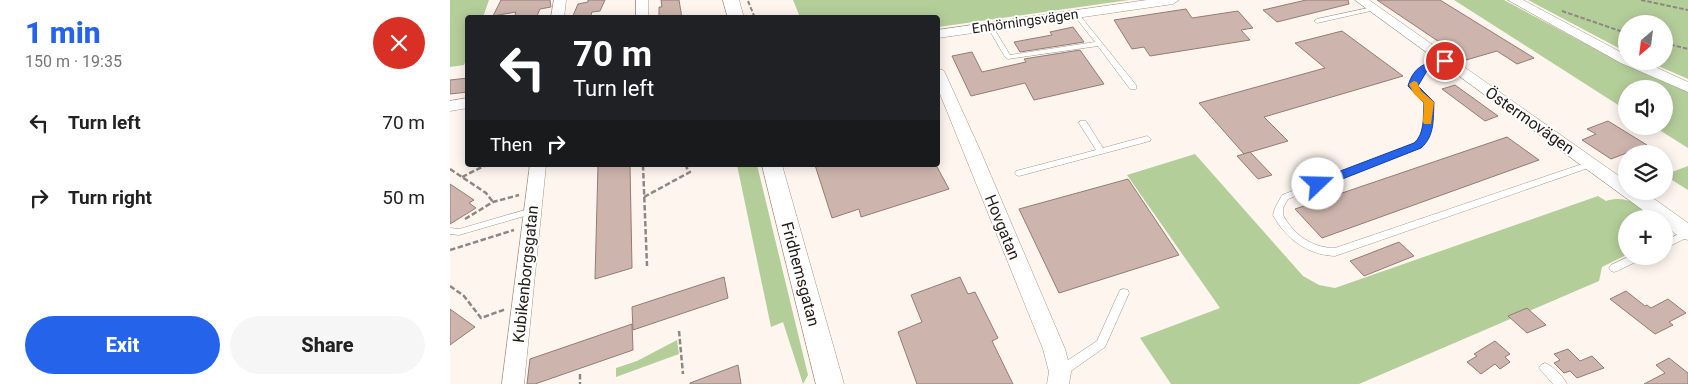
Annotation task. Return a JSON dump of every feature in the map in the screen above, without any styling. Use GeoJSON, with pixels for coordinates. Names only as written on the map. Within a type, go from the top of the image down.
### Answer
{"type":"FeatureCollection","features":[{"type":"Feature","properties":{"kind":"street"},"geometry":{"type":"LineString","coordinates":[[558,15],[560,0]]}},
{"type":"Feature","properties":{"kind":"street"},"geometry":{"type":"LineString","coordinates":[[642,0],[642,15]]}},
{"type":"Feature","properties":{"kind":"street"},"geometry":{"type":"LineString","coordinates":[[731,0],[735,15]]}},
{"type":"Feature","properties":{"kind":"street","name":"Enhörningsvägen"},"geometry":{"type":"LineString","coordinates":[[940,34],[1172,0]]}},
{"type":"Feature","properties":{"kind":"street","name":"Östermovägen"},"geometry":{"type":"LineString","coordinates":[[1361,0],[1618,183]]}},
{"type":"Feature","properties":{"kind":"street"},"geometry":{"type":"LineString","coordinates":[[1514,0],[1618,56]]}},
{"type":"Feature","properties":{"kind":"street"},"geometry":{"type":"LineString","coordinates":[[1649,70],[1688,88]]}},
{"type":"Feature","properties":{"kind":"street","name":"Hovgatan"},"geometry":{"type":"LineString","coordinates":[[940,78],[1054,349],[1059,378]]}},
{"type":"Feature","properties":{"kind":"street"},"geometry":{"type":"LineString","coordinates":[[450,106],[465,104]]}},
{"type":"Feature","properties":{"kind":"street","name":"Kubikenborgsgatan"},"geometry":{"type":"LineString","coordinates":[[513,384],[528,202],[537,167]]}},
{"type":"Feature","properties":{"kind":"street","name":"Fridhemsgatan"},"geometry":{"type":"LineString","coordinates":[[773,167],[830,384]]}},
{"type":"Feature","properties":{"kind":"street"},"geometry":{"type":"LineString","coordinates":[[1642,200],[1688,233]]}},
{"type":"Feature","properties":{"kind":"lane"},"geometry":{"type":"LineString","coordinates":[[1317,21],[1374,9]]}},
{"type":"Feature","properties":{"kind":"lane"},"geometry":{"type":"LineString","coordinates":[[1076,14],[1133,87]]}},
{"type":"Feature","properties":{"kind":"lane"},"geometry":{"type":"LineString","coordinates":[[990,26],[1004,55],[1008,57],[1098,44]]}},
{"type":"Feature","properties":{"kind":"lane"},"geometry":{"type":"LineString","coordinates":[[1445,61],[1424,67],[1414,81],[1413,86],[1429,102],[1427,130],[1424,140],[1417,146],[1285,196],[1278,208],[1278,215],[1304,246],[1324,253],[1334,252],[1591,164]]}},
{"type":"Feature","properties":{"kind":"lane"},"geometry":{"type":"LineString","coordinates":[[1083,123],[1100,151]]}},
{"type":"Feature","properties":{"kind":"lane"},"geometry":{"type":"LineString","coordinates":[[1019,173],[1147,139]]}},
{"type":"Feature","properties":{"kind":"lane"},"geometry":{"type":"LineString","coordinates":[[450,231],[459,232],[528,202]]}},
{"type":"Feature","properties":{"kind":"lane"},"geometry":{"type":"LineString","coordinates":[[1673,240],[1688,233]]}},
{"type":"Feature","properties":{"kind":"lane"},"geometry":{"type":"LineString","coordinates":[[1614,268],[1620,265]]}},
{"type":"Feature","properties":{"kind":"lane"},"geometry":{"type":"LineString","coordinates":[[1059,378],[1101,344],[1124,293]]}},
{"type":"Feature","properties":{"kind":"lane"},"geometry":{"type":"LineString","coordinates":[[1545,368],[1561,384]]}},
{"type":"Feature","properties":{"kind":"path"},"geometry":{"type":"LineString","coordinates":[[748,0],[754,15]]}},
{"type":"Feature","properties":{"kind":"path"},"geometry":{"type":"LineString","coordinates":[[1641,0],[1688,10]]}},
{"type":"Feature","properties":{"kind":"path"},"geometry":{"type":"LineString","coordinates":[[1558,10],[1618,30]]}},
{"type":"Feature","properties":{"kind":"path"},"geometry":{"type":"LineString","coordinates":[[1673,45],[1688,49]]}},
{"type":"Feature","properties":{"kind":"path"},"geometry":{"type":"LineString","coordinates":[[462,176],[482,167]]}},
{"type":"Feature","properties":{"kind":"path"},"geometry":{"type":"LineString","coordinates":[[643,167],[647,266]]}},
{"type":"Feature","properties":{"kind":"path"},"geometry":{"type":"LineString","coordinates":[[644,197],[690,172],[686,168]]}},
{"type":"Feature","properties":{"kind":"path"},"geometry":{"type":"LineString","coordinates":[[450,169],[486,193],[493,202]]}},
{"type":"Feature","properties":{"kind":"path"},"geometry":{"type":"LineString","coordinates":[[457,223],[493,202],[528,202]]}},
{"type":"Feature","properties":{"kind":"path"},"geometry":{"type":"LineString","coordinates":[[450,250],[520,229]]}},
{"type":"Feature","properties":{"kind":"path"},"geometry":{"type":"LineString","coordinates":[[450,286],[464,296],[481,318],[511,308]]}},
{"type":"Feature","properties":{"kind":"path"},"geometry":{"type":"LineString","coordinates":[[679,331],[683,374]]}},
{"type":"Feature","properties":{"kind":"path"},"geometry":{"type":"LineString","coordinates":[[580,374],[580,384]]}},
{"type":"Feature","properties":{"kind":"green space"},"geometry":{"type":"Polygon","coordinates":[[[450,0],[489,0],[484,15],[465,15],[465,63],[464,65],[450,67],[450,0]]]}},
{"type":"Feature","properties":{"kind":"green space"},"geometry":{"type":"Polygon","coordinates":[[[793,0],[1129,0],[940,27],[940,15],[799,15],[793,0]]]}},
{"type":"Feature","properties":{"kind":"green space"},"geometry":{"type":"Polygon","coordinates":[[[1454,0],[1504,0],[1618,60],[1618,70],[1640,70],[1662,80],[1618,80],[1618,105],[1454,0]]]}},
{"type":"Feature","properties":{"kind":"green space"},"geometry":{"type":"Polygon","coordinates":[[[1528,0],[1688,0],[1688,79],[1668,70],[1673,70],[1673,15],[1618,15],[1618,48],[1528,0]]]}},
{"type":"Feature","properties":{"kind":"green space"},"geometry":{"type":"Polygon","coordinates":[[[1673,85],[1688,92],[1688,148],[1667,135],[1673,135],[1673,85]]]}},
{"type":"Feature","properties":{"kind":"green space"},"geometry":{"type":"Polygon","coordinates":[[[1195,154],[1303,276],[1319,285],[1335,288],[1598,196],[1606,201],[1614,199],[1628,200],[1647,210],[1618,210],[1618,259],[1602,267],[1599,281],[1359,384],[1171,384],[1140,338],[1220,308],[1127,175],[1195,154]]]}},
{"type":"Feature","properties":{"kind":"green space"},"geometry":{"type":"Polygon","coordinates":[[[1688,166],[1688,190],[1673,181],[1673,172],[1688,166]]]}},
{"type":"Feature","properties":{"kind":"green space"},"geometry":{"type":"Polygon","coordinates":[[[737,167],[757,167],[808,375],[803,384],[783,322],[771,327],[737,167]]]}},
{"type":"Feature","properties":{"kind":"green space"},"geometry":{"type":"Polygon","coordinates":[[[677,340],[679,354],[616,377],[616,368],[637,361],[677,340]]]}},
{"type":"Feature","properties":{"kind":"building"},"geometry":{"type":"Polygon","coordinates":[[[501,0],[550,0],[551,7],[540,9],[537,15],[515,15],[516,12],[494,15],[501,0]]]}},
{"type":"Feature","properties":{"kind":"building"},"geometry":{"type":"Polygon","coordinates":[[[588,0],[605,0],[600,11],[592,12],[591,15],[573,15],[578,4],[588,2],[588,0]]]}},
{"type":"Feature","properties":{"kind":"building"},"geometry":{"type":"Polygon","coordinates":[[[661,0],[679,0],[682,15],[659,15],[659,7],[662,7],[661,0]]]}},
{"type":"Feature","properties":{"kind":"building"},"geometry":{"type":"Polygon","coordinates":[[[1306,0],[1348,0],[1349,4],[1277,22],[1263,10],[1306,0]]]}},
{"type":"Feature","properties":{"kind":"building"},"geometry":{"type":"Polygon","coordinates":[[[1377,0],[1440,0],[1534,58],[1517,64],[1497,51],[1466,60],[1377,0]]]}},
{"type":"Feature","properties":{"kind":"building"},"geometry":{"type":"Polygon","coordinates":[[[1186,9],[1192,18],[1238,11],[1253,28],[1241,30],[1250,40],[1150,56],[1144,47],[1132,49],[1114,20],[1186,9]]]}},
{"type":"Feature","properties":{"kind":"building"},"geometry":{"type":"Polygon","coordinates":[[[1073,27],[1084,42],[1020,52],[1014,42],[1052,35],[1050,32],[1073,27]]]}},
{"type":"Feature","properties":{"kind":"building"},"geometry":{"type":"Polygon","coordinates":[[[1342,31],[1403,76],[1264,117],[1288,141],[1244,154],[1199,103],[1325,68],[1295,43],[1342,31]]]}},
{"type":"Feature","properties":{"kind":"building"},"geometry":{"type":"Polygon","coordinates":[[[1080,50],[1104,84],[1034,100],[1025,83],[971,96],[952,56],[972,52],[982,72],[1026,62],[1024,59],[1080,50]]]}},
{"type":"Feature","properties":{"kind":"building"},"geometry":{"type":"Polygon","coordinates":[[[465,78],[465,92],[450,94],[450,80],[465,78]]]}},
{"type":"Feature","properties":{"kind":"building"},"geometry":{"type":"Polygon","coordinates":[[[1455,85],[1498,116],[1485,121],[1442,89],[1455,85]]]}},
{"type":"Feature","properties":{"kind":"building"},"geometry":{"type":"Polygon","coordinates":[[[1608,121],[1618,127],[1618,135],[1631,135],[1647,145],[1618,145],[1618,156],[1611,159],[1582,140],[1596,134],[1587,129],[1608,121]]]}},
{"type":"Feature","properties":{"kind":"building"},"geometry":{"type":"Polygon","coordinates":[[[1507,137],[1539,160],[1322,238],[1295,209],[1507,137]]]}},
{"type":"Feature","properties":{"kind":"building"},"geometry":{"type":"Polygon","coordinates":[[[1250,152],[1272,175],[1258,179],[1237,156],[1250,152]]]}},
{"type":"Feature","properties":{"kind":"building"},"geometry":{"type":"Polygon","coordinates":[[[598,167],[630,167],[632,268],[595,279],[598,167]]]}},
{"type":"Feature","properties":{"kind":"building"},"geometry":{"type":"Polygon","coordinates":[[[816,167],[937,167],[949,189],[861,217],[859,209],[832,218],[816,167]]]}},
{"type":"Feature","properties":{"kind":"building"},"geometry":{"type":"Polygon","coordinates":[[[1128,179],[1179,255],[1059,293],[1019,209],[1128,179]]]}},
{"type":"Feature","properties":{"kind":"building"},"geometry":{"type":"Polygon","coordinates":[[[450,184],[474,200],[469,203],[476,208],[450,224],[450,184]]]}},
{"type":"Feature","properties":{"kind":"building"},"geometry":{"type":"Polygon","coordinates":[[[1399,242],[1414,256],[1364,276],[1350,261],[1399,242]]]}},
{"type":"Feature","properties":{"kind":"building"},"geometry":{"type":"Polygon","coordinates":[[[724,277],[728,298],[633,330],[632,307],[724,277]]]}},
{"type":"Feature","properties":{"kind":"building"},"geometry":{"type":"Polygon","coordinates":[[[960,277],[968,294],[975,292],[998,338],[992,341],[1013,384],[917,384],[898,332],[922,322],[911,295],[960,277]]]}},
{"type":"Feature","properties":{"kind":"building"},"geometry":{"type":"Polygon","coordinates":[[[1626,291],[1645,306],[1647,305],[1651,308],[1668,299],[1686,313],[1669,322],[1673,325],[1655,334],[1610,299],[1626,291]]]}},
{"type":"Feature","properties":{"kind":"building"},"geometry":{"type":"Polygon","coordinates":[[[1527,308],[1546,325],[1527,333],[1508,316],[1527,308]]]}},
{"type":"Feature","properties":{"kind":"building"},"geometry":{"type":"Polygon","coordinates":[[[450,309],[475,327],[450,345],[450,309]]]}},
{"type":"Feature","properties":{"kind":"building"},"geometry":{"type":"Polygon","coordinates":[[[632,324],[633,350],[535,384],[527,384],[530,359],[632,324]]]}},
{"type":"Feature","properties":{"kind":"building"},"geometry":{"type":"Polygon","coordinates":[[[1495,341],[1510,354],[1505,357],[1510,362],[1500,369],[1495,364],[1481,374],[1467,362],[1477,356],[1474,354],[1495,341]]]}},
{"type":"Feature","properties":{"kind":"building"},"geometry":{"type":"Polygon","coordinates":[[[1568,349],[1580,361],[1592,356],[1604,368],[1577,378],[1570,371],[1564,373],[1554,363],[1560,360],[1554,354],[1568,349]]]}},
{"type":"Feature","properties":{"kind":"building"},"geometry":{"type":"Polygon","coordinates":[[[1669,358],[1688,373],[1688,384],[1644,384],[1665,373],[1656,365],[1669,358]]]}},
{"type":"Feature","properties":{"kind":"building"},"geometry":{"type":"Polygon","coordinates":[[[738,365],[741,384],[690,384],[690,383],[738,365]]]}},
{"type":"Feature","properties":{"kind":"slow traffic"},"geometry":{"type":"LineString","coordinates":[[1414,84],[1413,86],[1417,92],[1429,102],[1428,122]]}},
{"type":"Feature","properties":{"kind":"route"},"geometry":{"type":"LineString","coordinates":[[1318,184],[1417,146],[1424,140],[1427,130],[1429,102],[1417,92],[1413,86],[1414,81],[1424,67],[1445,61]]}}]}
